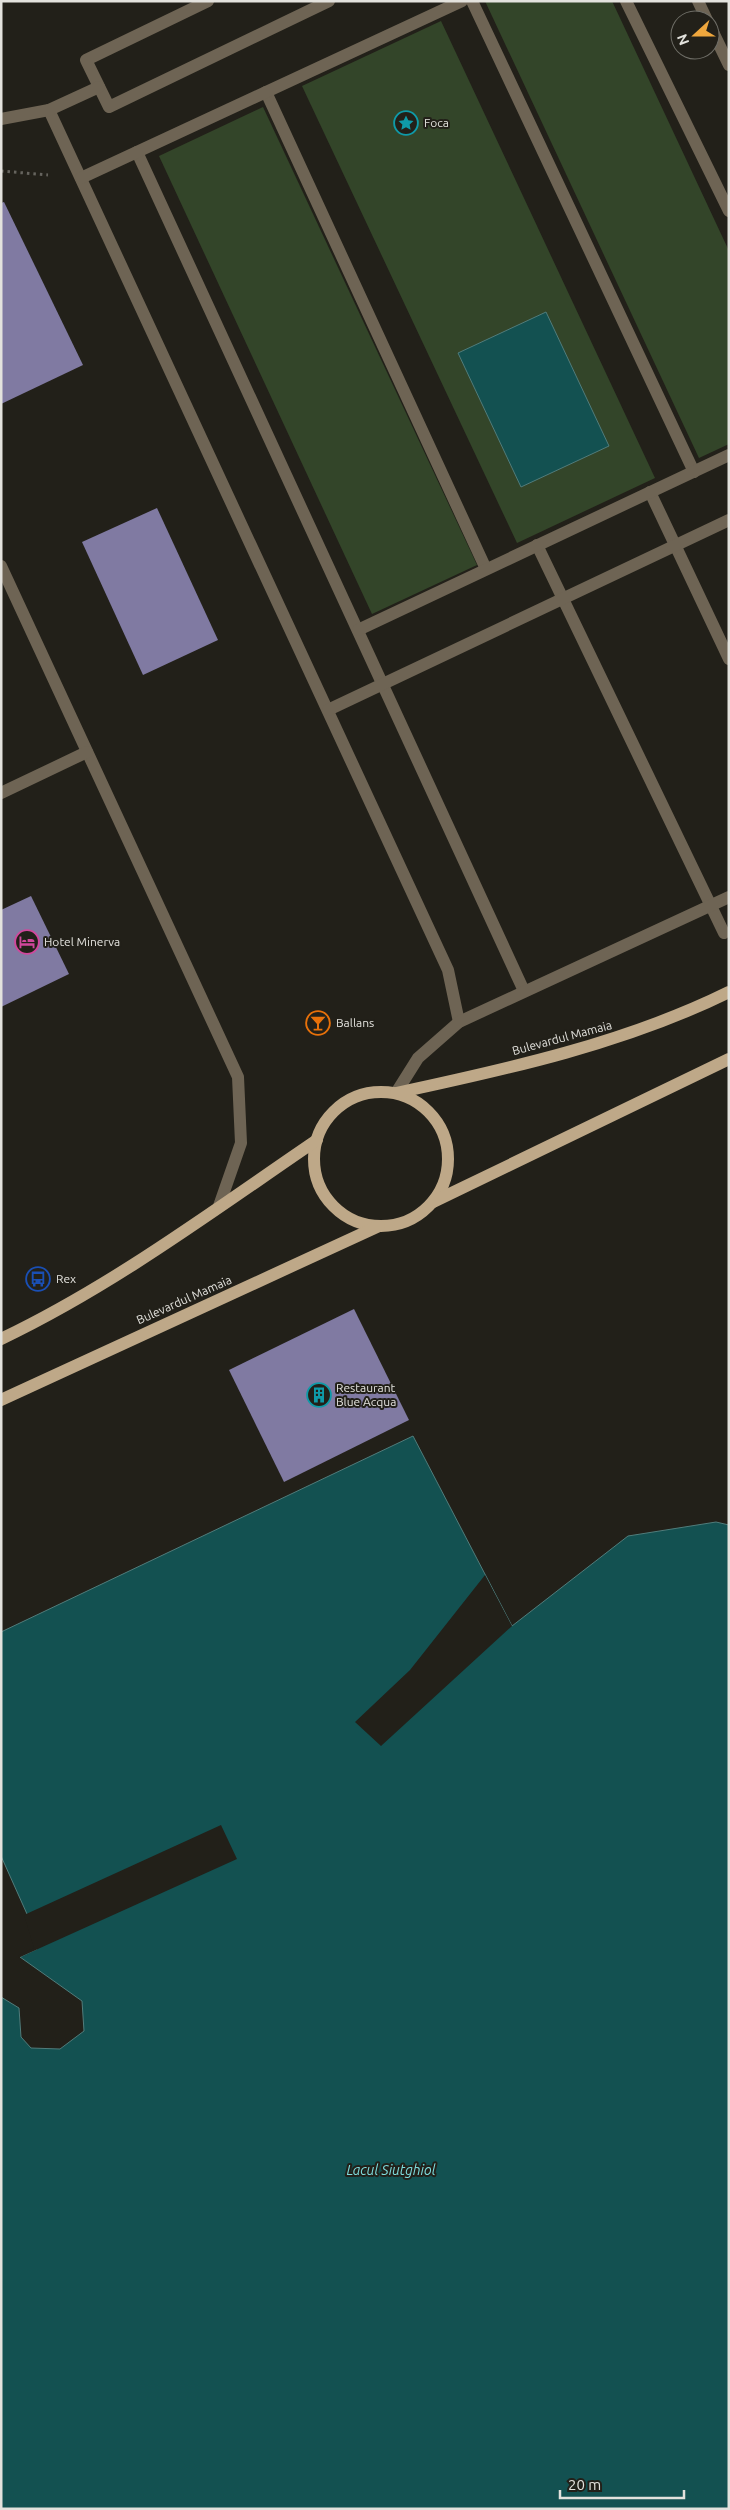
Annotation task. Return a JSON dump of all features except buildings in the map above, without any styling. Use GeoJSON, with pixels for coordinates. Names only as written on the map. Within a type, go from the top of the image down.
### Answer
{"type":"FeatureCollection","features":[{"type":"Feature","properties":{"kind":"main road","name":"Bulevardul Mamaia"},"geometry":{"type":"LineString","coordinates":[[396,1093],[621,1037],[729,992]]}},
{"type":"Feature","properties":{"kind":"main road"},"geometry":{"type":"LineString","coordinates":[[433,1202],[729,1059]]}},
{"type":"Feature","properties":{"kind":"main road"},"geometry":{"type":"LineString","coordinates":[[380,1091],[396,1093],[409,1097],[429,1110],[444,1135],[448,1168],[445,1182],[433,1202],[423,1212],[402,1223],[379,1226],[360,1223],[339,1211],[330,1202],[318,1181],[314,1164],[317,1140],[321,1128],[335,1109],[357,1096],[380,1091]]}},
{"type":"Feature","properties":{"kind":"main road"},"geometry":{"type":"LineString","coordinates":[[1,1339],[32,1324],[130,1268],[317,1140]]}},
{"type":"Feature","properties":{"kind":"main road","name":"Bulevardul Mamaia"},"geometry":{"type":"LineString","coordinates":[[1,1400],[379,1226]]}},
{"type":"Feature","properties":{"kind":"street"},"geometry":{"type":"LineString","coordinates":[[208,1],[86,60],[109,107],[329,1]]}},
{"type":"Feature","properties":{"kind":"street"},"geometry":{"type":"LineString","coordinates":[[81,178],[462,1]]}},
{"type":"Feature","properties":{"kind":"street"},"geometry":{"type":"LineString","coordinates":[[472,1],[694,472]]}},
{"type":"Feature","properties":{"kind":"street"},"geometry":{"type":"LineString","coordinates":[[626,1],[729,211]]}},
{"type":"Feature","properties":{"kind":"street"},"geometry":{"type":"LineString","coordinates":[[720,47],[729,65]]}},
{"type":"Feature","properties":{"kind":"street"},"geometry":{"type":"LineString","coordinates":[[1,119],[49,110],[98,87]]}},
{"type":"Feature","properties":{"kind":"street"},"geometry":{"type":"LineString","coordinates":[[266,92],[486,569]]}},
{"type":"Feature","properties":{"kind":"street"},"geometry":{"type":"LineString","coordinates":[[49,110],[448,970],[459,1022]]}},
{"type":"Feature","properties":{"kind":"street"},"geometry":{"type":"LineString","coordinates":[[137,152],[524,991]]}},
{"type":"Feature","properties":{"kind":"street"},"geometry":{"type":"LineString","coordinates":[[358,630],[729,455]]}},
{"type":"Feature","properties":{"kind":"street"},"geometry":{"type":"LineString","coordinates":[[650,492],[729,659]]}},
{"type":"Feature","properties":{"kind":"street"},"geometry":{"type":"LineString","coordinates":[[328,710],[729,520]]}},
{"type":"Feature","properties":{"kind":"street"},"geometry":{"type":"LineString","coordinates":[[537,545],[724,933]]}},
{"type":"Feature","properties":{"kind":"street"},"geometry":{"type":"LineString","coordinates":[[1,566],[238,1077],[241,1143],[219,1206]]}},
{"type":"Feature","properties":{"kind":"street"},"geometry":{"type":"LineString","coordinates":[[1,793],[87,752]]}},
{"type":"Feature","properties":{"kind":"street"},"geometry":{"type":"LineString","coordinates":[[396,1093],[418,1058],[459,1022],[729,897]]}},
{"type":"Feature","properties":{"kind":"path"},"geometry":{"type":"LineString","coordinates":[[1,171],[81,178]]}},
{"type":"Feature","properties":{"kind":"green space"},"geometry":{"type":"Polygon","coordinates":[[[485,1],[612,1],[729,251],[729,444],[699,458],[485,1]]]}},
{"type":"Feature","properties":{"kind":"green space"},"geometry":{"type":"Polygon","coordinates":[[[441,21],[655,478],[517,543],[302,86],[441,21]]]}},
{"type":"Feature","properties":{"kind":"green space"},"geometry":{"type":"Polygon","coordinates":[[[263,107],[477,565],[372,614],[159,156],[263,107]]]}},
{"type":"Feature","properties":{"kind":"water"},"geometry":{"type":"Polygon","coordinates":[[[546,312],[609,446],[521,487],[458,353],[546,312]]]}},
{"type":"Feature","properties":{"kind":"water","name":"Lacul Siutghiol"},"geometry":{"type":"Polygon","coordinates":[[[413,1436],[512,1626],[628,1536],[716,1522],[729,1525],[729,2509],[1,2509],[1,1997],[19,2008],[21,2037],[31,2048],[60,2049],[84,2031],[82,2001],[20,1957],[37,1949],[27,1914],[1,1856],[1,1632],[413,1436]]]}},
{"type":"Feature","properties":{"kind":"pier"},"geometry":{"type":"Polygon","coordinates":[[[485,1575],[512,1626],[381,1746],[355,1722],[410,1670],[485,1575]]]}},
{"type":"Feature","properties":{"kind":"pier"},"geometry":{"type":"Polygon","coordinates":[[[221,1825],[237,1859],[18,1958],[19,1955],[34,1948],[24,1915],[221,1825]]]}},
{"type":"Feature","properties":{"kind":"place","name":"Foca"},"geometry":{"type":"Point","coordinates":[406,123]}},
{"type":"Feature","properties":{"kind":"place","name":"Hotel Minerva"},"geometry":{"type":"Point","coordinates":[27,942]}},
{"type":"Feature","properties":{"kind":"place","name":"Ballans"},"geometry":{"type":"Point","coordinates":[318,1023]}},
{"type":"Feature","properties":{"kind":"place","name":"Rex"},"geometry":{"type":"Point","coordinates":[38,1279]}},
{"type":"Feature","properties":{"kind":"place","name":"Restaurant Blue Acqua"},"geometry":{"type":"Point","coordinates":[319,1395]}}]}
